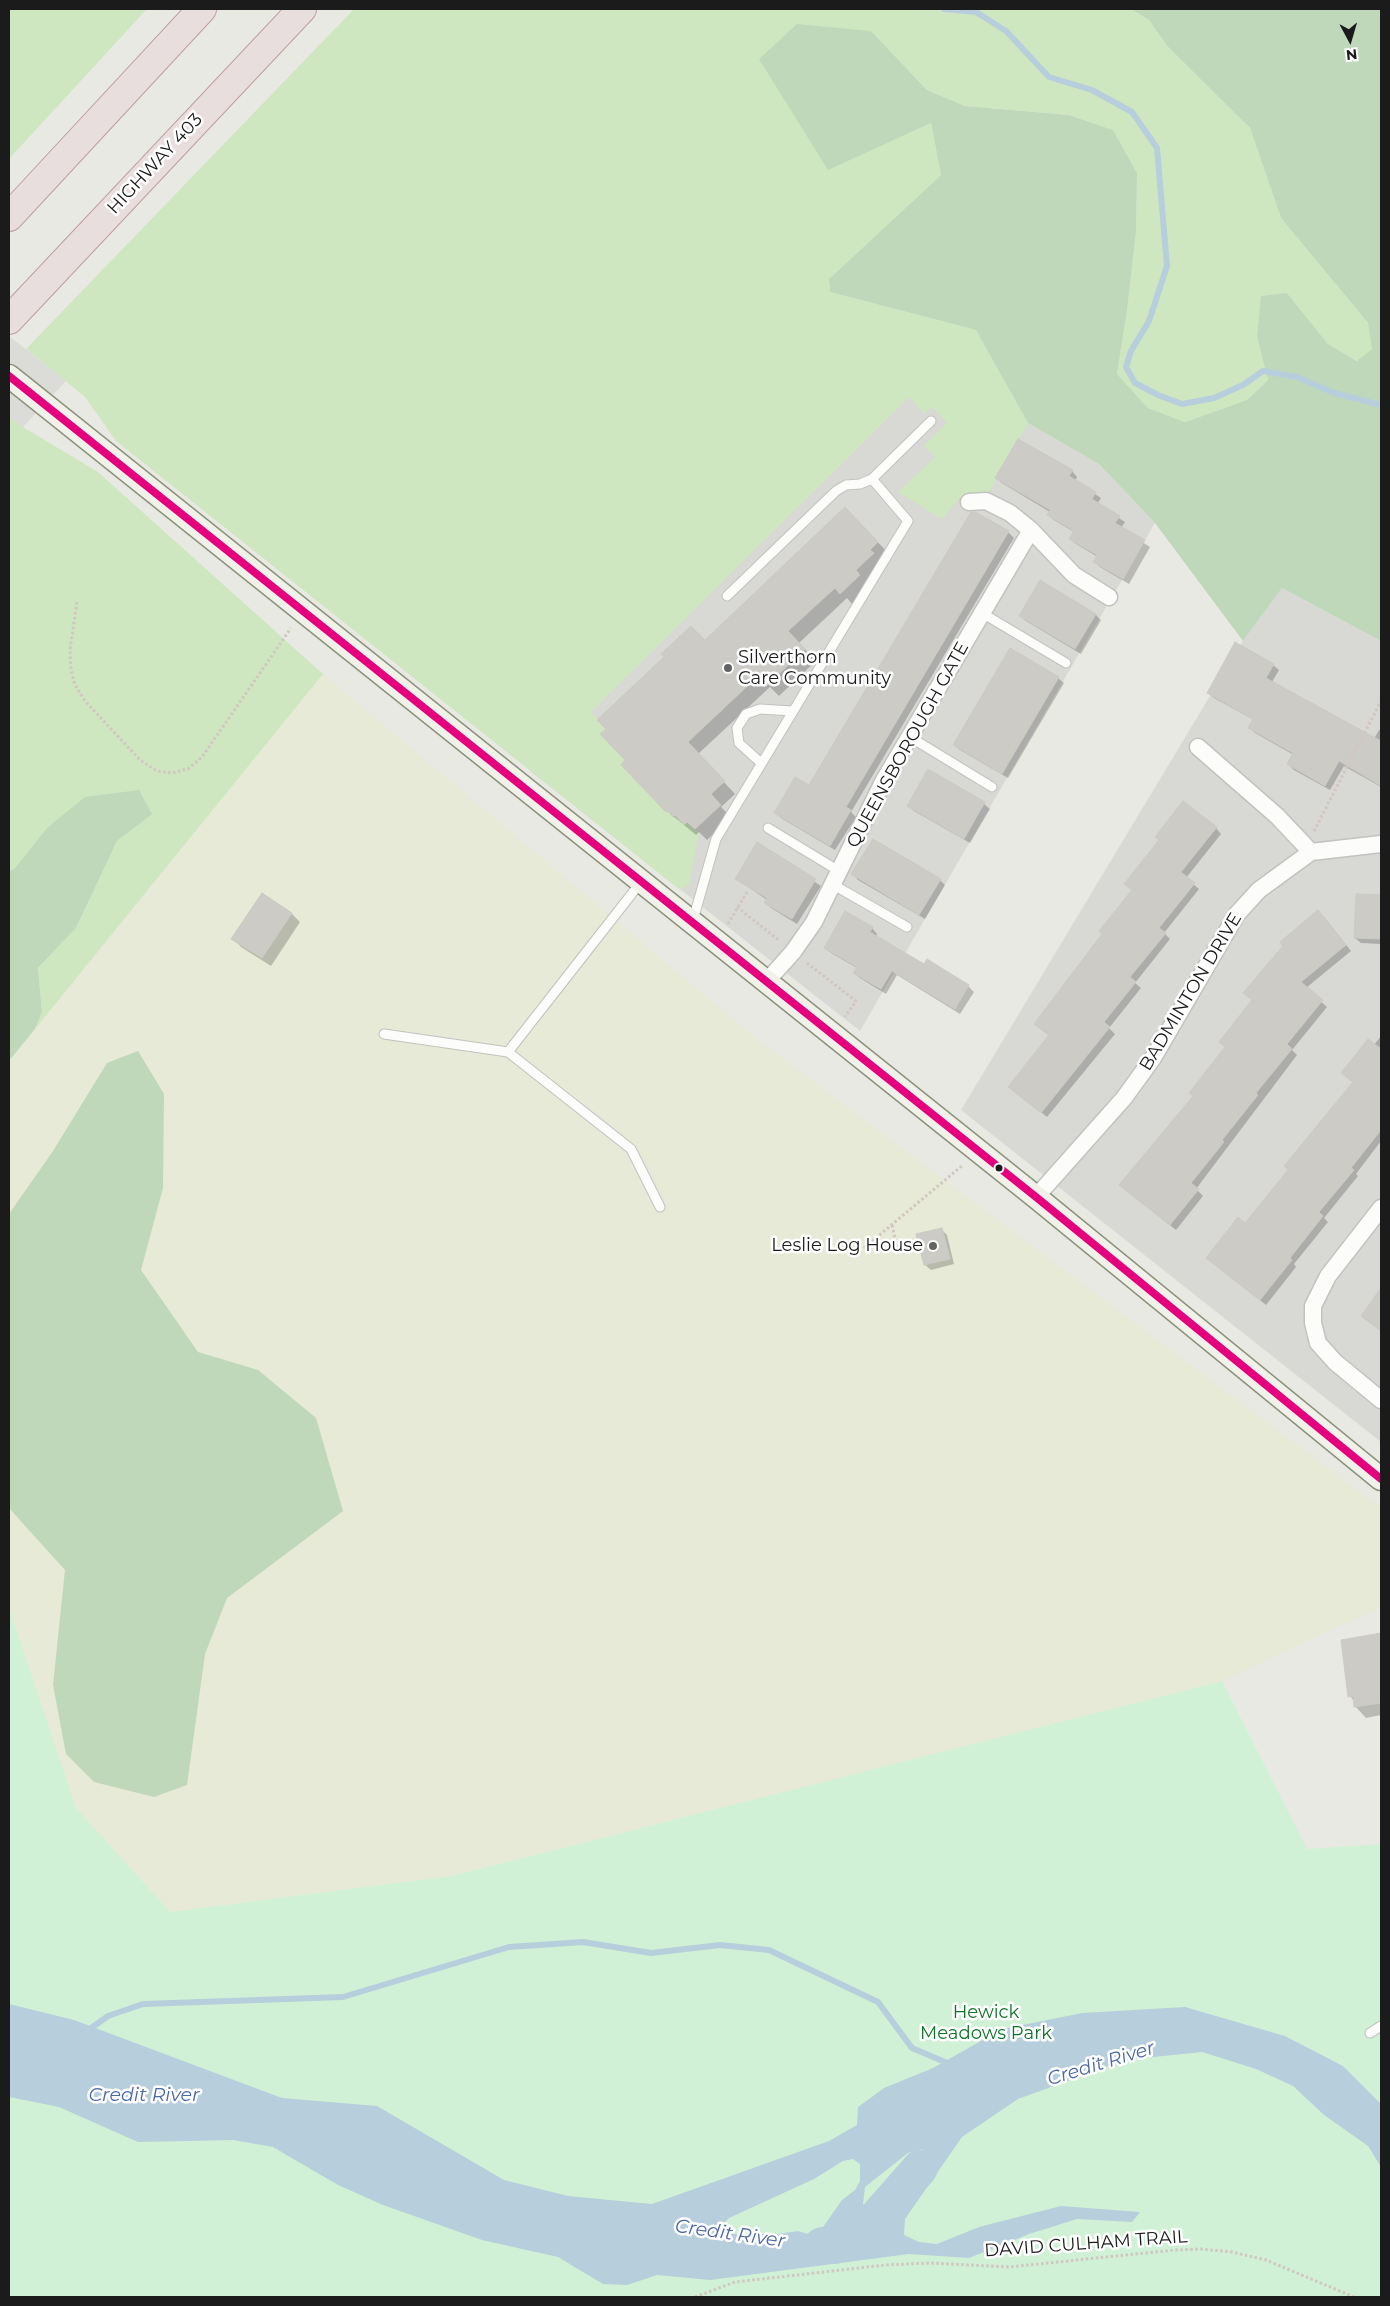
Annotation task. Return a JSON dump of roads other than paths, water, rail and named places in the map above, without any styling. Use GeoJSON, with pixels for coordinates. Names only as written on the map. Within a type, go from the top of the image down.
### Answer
{"type":"FeatureCollection","features":[{"type":"Feature","properties":{"kind":"highway"},"geometry":{"type":"LineString","coordinates":[[9,217],[202,9]]}},
{"type":"Feature","properties":{"kind":"highway","name":"HIGHWAY 403"},"geometry":{"type":"LineString","coordinates":[[9,320],[302,9]]}},
{"type":"Feature","properties":{"kind":"main road"},"geometry":{"type":"LineString","coordinates":[[9,376],[1036,1197],[1381,1479]]}},
{"type":"Feature","properties":{"kind":"street"},"geometry":{"type":"LineString","coordinates":[[969,502],[986,501],[999,506],[1031,530],[1074,575],[1109,598]]}},
{"type":"Feature","properties":{"kind":"street","name":"QUEENSBOROUGH GATE"},"geometry":{"type":"LineString","coordinates":[[766,982],[804,937],[814,922],[884,780],[1031,530]]}},
{"type":"Feature","properties":{"kind":"street"},"geometry":{"type":"LineString","coordinates":[[1198,747],[1277,816],[1308,849],[1381,844]]}},
{"type":"Feature","properties":{"kind":"street","name":"BADMINTON DRIVE"},"geometry":{"type":"LineString","coordinates":[[1036,1197],[1124,1098],[1153,1058],[1237,914],[1260,890],[1308,849]]}},
{"type":"Feature","properties":{"kind":"street"},"geometry":{"type":"LineString","coordinates":[[1381,1208],[1328,1276],[1312,1306],[1313,1323],[1318,1343],[1335,1362],[1381,1400]]}},
{"type":"Feature","properties":{"kind":"lane"},"geometry":{"type":"LineString","coordinates":[[728,596],[836,491],[846,486],[860,484],[872,479],[931,421]]}},
{"type":"Feature","properties":{"kind":"lane"},"geometry":{"type":"LineString","coordinates":[[692,923],[716,839],[908,521],[872,479]]}},
{"type":"Feature","properties":{"kind":"lane"},"geometry":{"type":"LineString","coordinates":[[982,613],[1066,663]]}},
{"type":"Feature","properties":{"kind":"lane"},"geometry":{"type":"LineString","coordinates":[[761,763],[739,743],[737,728],[746,714],[760,709],[792,711]]}},
{"type":"Feature","properties":{"kind":"lane"},"geometry":{"type":"LineString","coordinates":[[910,737],[992,787]]}},
{"type":"Feature","properties":{"kind":"lane"},"geometry":{"type":"LineString","coordinates":[[768,828],[907,927]]}},
{"type":"Feature","properties":{"kind":"lane"},"geometry":{"type":"LineString","coordinates":[[508,1052],[641,882]]}},
{"type":"Feature","properties":{"kind":"lane"},"geometry":{"type":"LineString","coordinates":[[384,1034],[508,1052],[631,1149],[660,1207]]}},
{"type":"Feature","properties":{"kind":"lane"},"geometry":{"type":"LineString","coordinates":[[1370,2033],[1381,2026]]}},
{"type":"Feature","properties":{"kind":"water","name":"Credit River"},"geometry":{"type":"Polygon","coordinates":[[[9,2004],[74,2020],[282,2098],[377,2106],[504,2180],[568,2196],[652,2204],[829,2141],[857,2125],[858,2107],[884,2088],[933,2068],[1002,2029],[1082,2013],[1185,2007],[1285,2036],[1343,2066],[1381,2104],[1381,2167],[1368,2146],[1324,2115],[1293,2086],[1256,2069],[1202,2052],[1125,2060],[1018,2099],[962,2137],[905,2219],[904,2235],[919,2242],[937,2244],[979,2227],[1061,2206],[1140,2212],[1132,2222],[1077,2219],[1029,2234],[969,2258],[909,2254],[710,2280],[657,2275],[627,2285],[603,2284],[558,2257],[482,2240],[383,2205],[338,2185],[273,2147],[233,2140],[138,2142],[59,2107],[9,2097],[9,2004]],[[923,2149],[908,2153],[865,2187],[863,2204],[867,2207],[867,2224],[864,2233],[866,2235],[882,2222],[887,2202],[897,2191],[895,2186],[914,2167],[923,2149]],[[853,2159],[843,2161],[814,2179],[729,2218],[719,2228],[733,2234],[778,2234],[798,2231],[808,2234],[823,2227],[842,2200],[855,2190],[860,2181],[860,2164],[853,2159]]]}},
{"type":"Feature","properties":{"kind":"waterway"},"geometry":{"type":"LineString","coordinates":[[944,9],[976,12],[1006,31],[1049,77],[1092,90],[1132,112],[1157,148],[1167,266],[1149,321],[1131,351],[1126,367],[1135,383],[1158,395],[1182,404],[1214,398],[1243,385],[1263,371],[1297,377],[1334,393],[1381,405]]}},
{"type":"Feature","properties":{"kind":"waterway"},"geometry":{"type":"LineString","coordinates":[[87,2031],[108,2016],[143,2004],[343,1997],[509,1947],[583,1942],[651,1953],[720,1945],[769,1950],[878,2002],[912,2048],[952,2065]]}},
{"type":"Feature","properties":{"kind":"waterway","name":"Credit River"},"geometry":{"type":"LineString","coordinates":[[822,2245],[835,2246],[869,2226],[920,2168]]}},
{"type":"Feature","properties":{"kind":"place","name":"Silverthorn Care Community"},"geometry":{"type":"Point","coordinates":[728,668]}},
{"type":"Feature","properties":{"kind":"place","name":"Leslie Log House"},"geometry":{"type":"Point","coordinates":[933,1246]}},
{"type":"Feature","properties":{"kind":"park label","name":"Hewick Meadows Park"},"geometry":{"type":"Point","coordinates":[986,2024]}}]}
